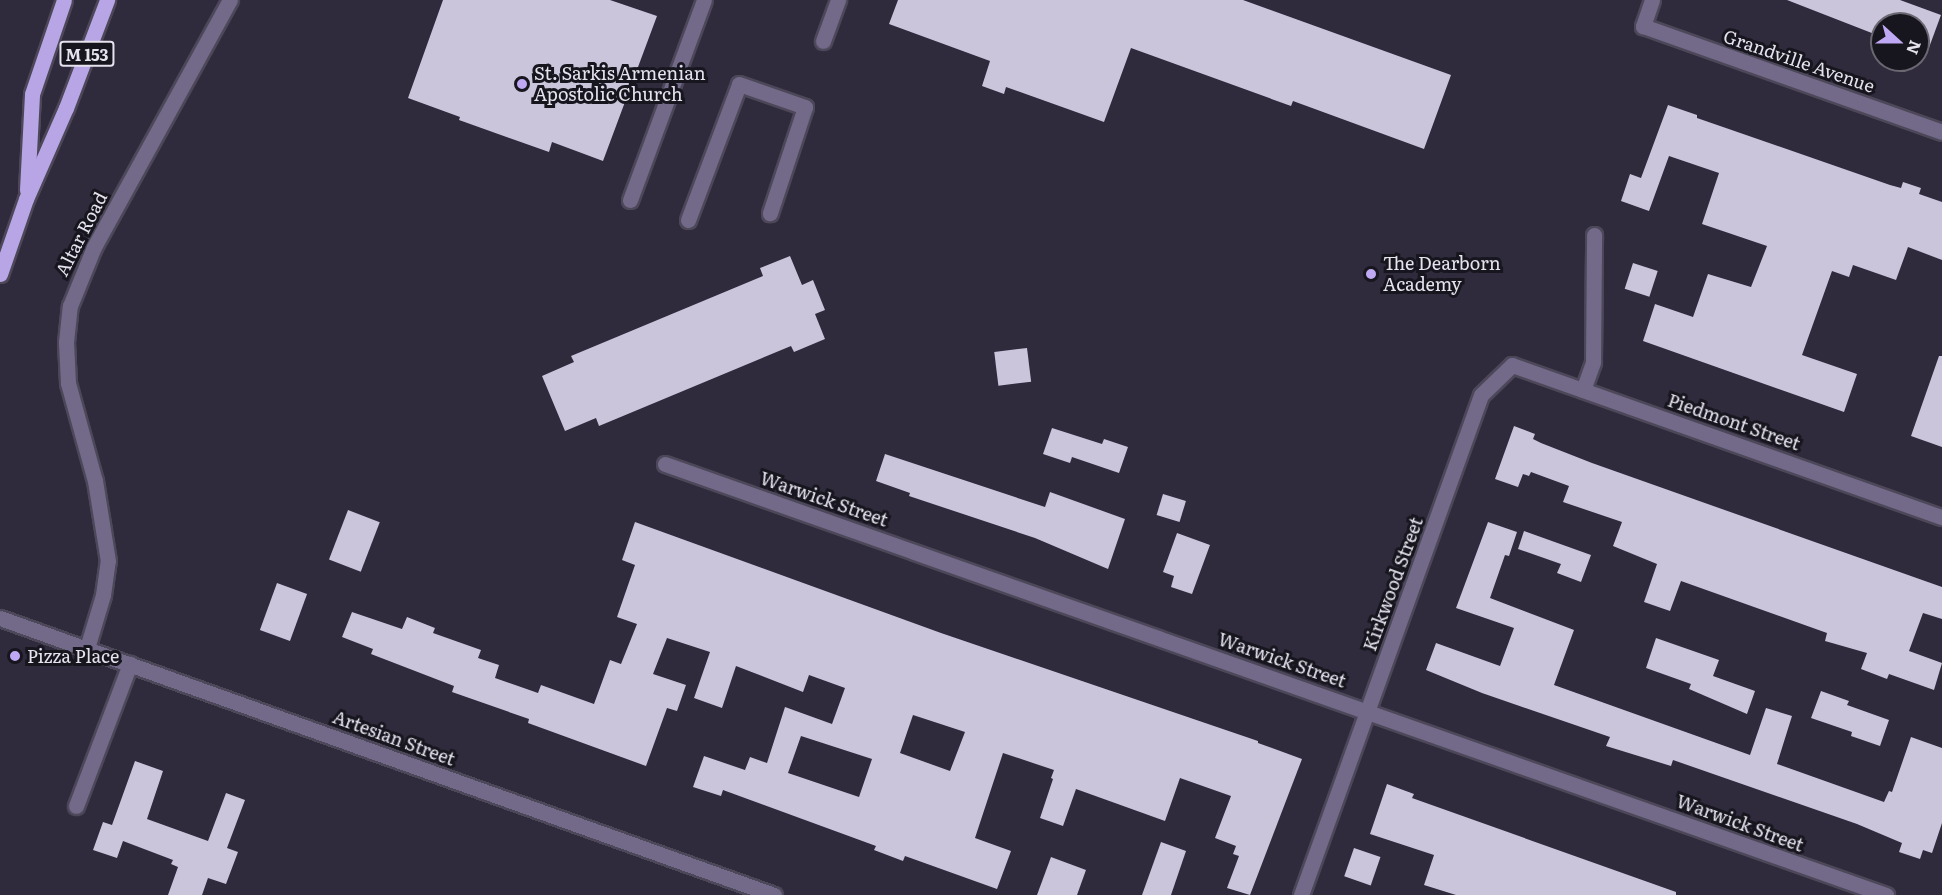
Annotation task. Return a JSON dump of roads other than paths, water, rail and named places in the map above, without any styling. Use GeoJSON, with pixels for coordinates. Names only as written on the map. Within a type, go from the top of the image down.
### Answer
{"type":"FeatureCollection","features":[{"type":"Feature","properties":{"kind":"main road"},"geometry":{"type":"LineString","coordinates":[[26,200],[32,94],[64,0]]}},
{"type":"Feature","properties":{"kind":"main road","name":"M 153"},"geometry":{"type":"LineString","coordinates":[[0,274],[26,200],[66,108],[107,0]]}},
{"type":"Feature","properties":{"kind":"street","name":"Altar Road"},"geometry":{"type":"LineString","coordinates":[[87,648],[103,595],[108,561],[95,481],[68,383],[66,342],[69,306],[94,247],[230,0]]}},
{"type":"Feature","properties":{"kind":"street"},"geometry":{"type":"LineString","coordinates":[[630,200],[704,0]]}},
{"type":"Feature","properties":{"kind":"street"},"geometry":{"type":"LineString","coordinates":[[823,41],[838,0]]}},
{"type":"Feature","properties":{"kind":"street","name":"Grandville Avenue"},"geometry":{"type":"LineString","coordinates":[[1652,0],[1643,26],[1942,132]]}},
{"type":"Feature","properties":{"kind":"street"},"geometry":{"type":"LineString","coordinates":[[688,220],[739,84],[805,107],[770,213]]}},
{"type":"Feature","properties":{"kind":"street"},"geometry":{"type":"LineString","coordinates":[[1582,390],[1593,362],[1594,235]]}},
{"type":"Feature","properties":{"kind":"street","name":"Piedmont Street"},"geometry":{"type":"LineString","coordinates":[[1512,365],[1942,517]]}},
{"type":"Feature","properties":{"kind":"street","name":"Kirkwood Street"},"geometry":{"type":"LineString","coordinates":[[1301,895],[1481,395],[1512,365]]}},
{"type":"Feature","properties":{"kind":"street","name":"Warwick Street"},"geometry":{"type":"LineString","coordinates":[[665,464],[1886,895]]}},
{"type":"Feature","properties":{"kind":"street","name":"Artesian Street"},"geometry":{"type":"LineString","coordinates":[[0,618],[774,895]]}},
{"type":"Feature","properties":{"kind":"street"},"geometry":{"type":"LineString","coordinates":[[76,806],[130,663]]}},
{"type":"Feature","properties":{"kind":"place","name":"St. Sarkis Armenian Apostolic Church"},"geometry":{"type":"Point","coordinates":[522,84]}},
{"type":"Feature","properties":{"kind":"place","name":"The Dearborn Academy"},"geometry":{"type":"Point","coordinates":[1371,274]}},
{"type":"Feature","properties":{"kind":"place","name":"Pizza Place"},"geometry":{"type":"Point","coordinates":[15,656]}}]}
